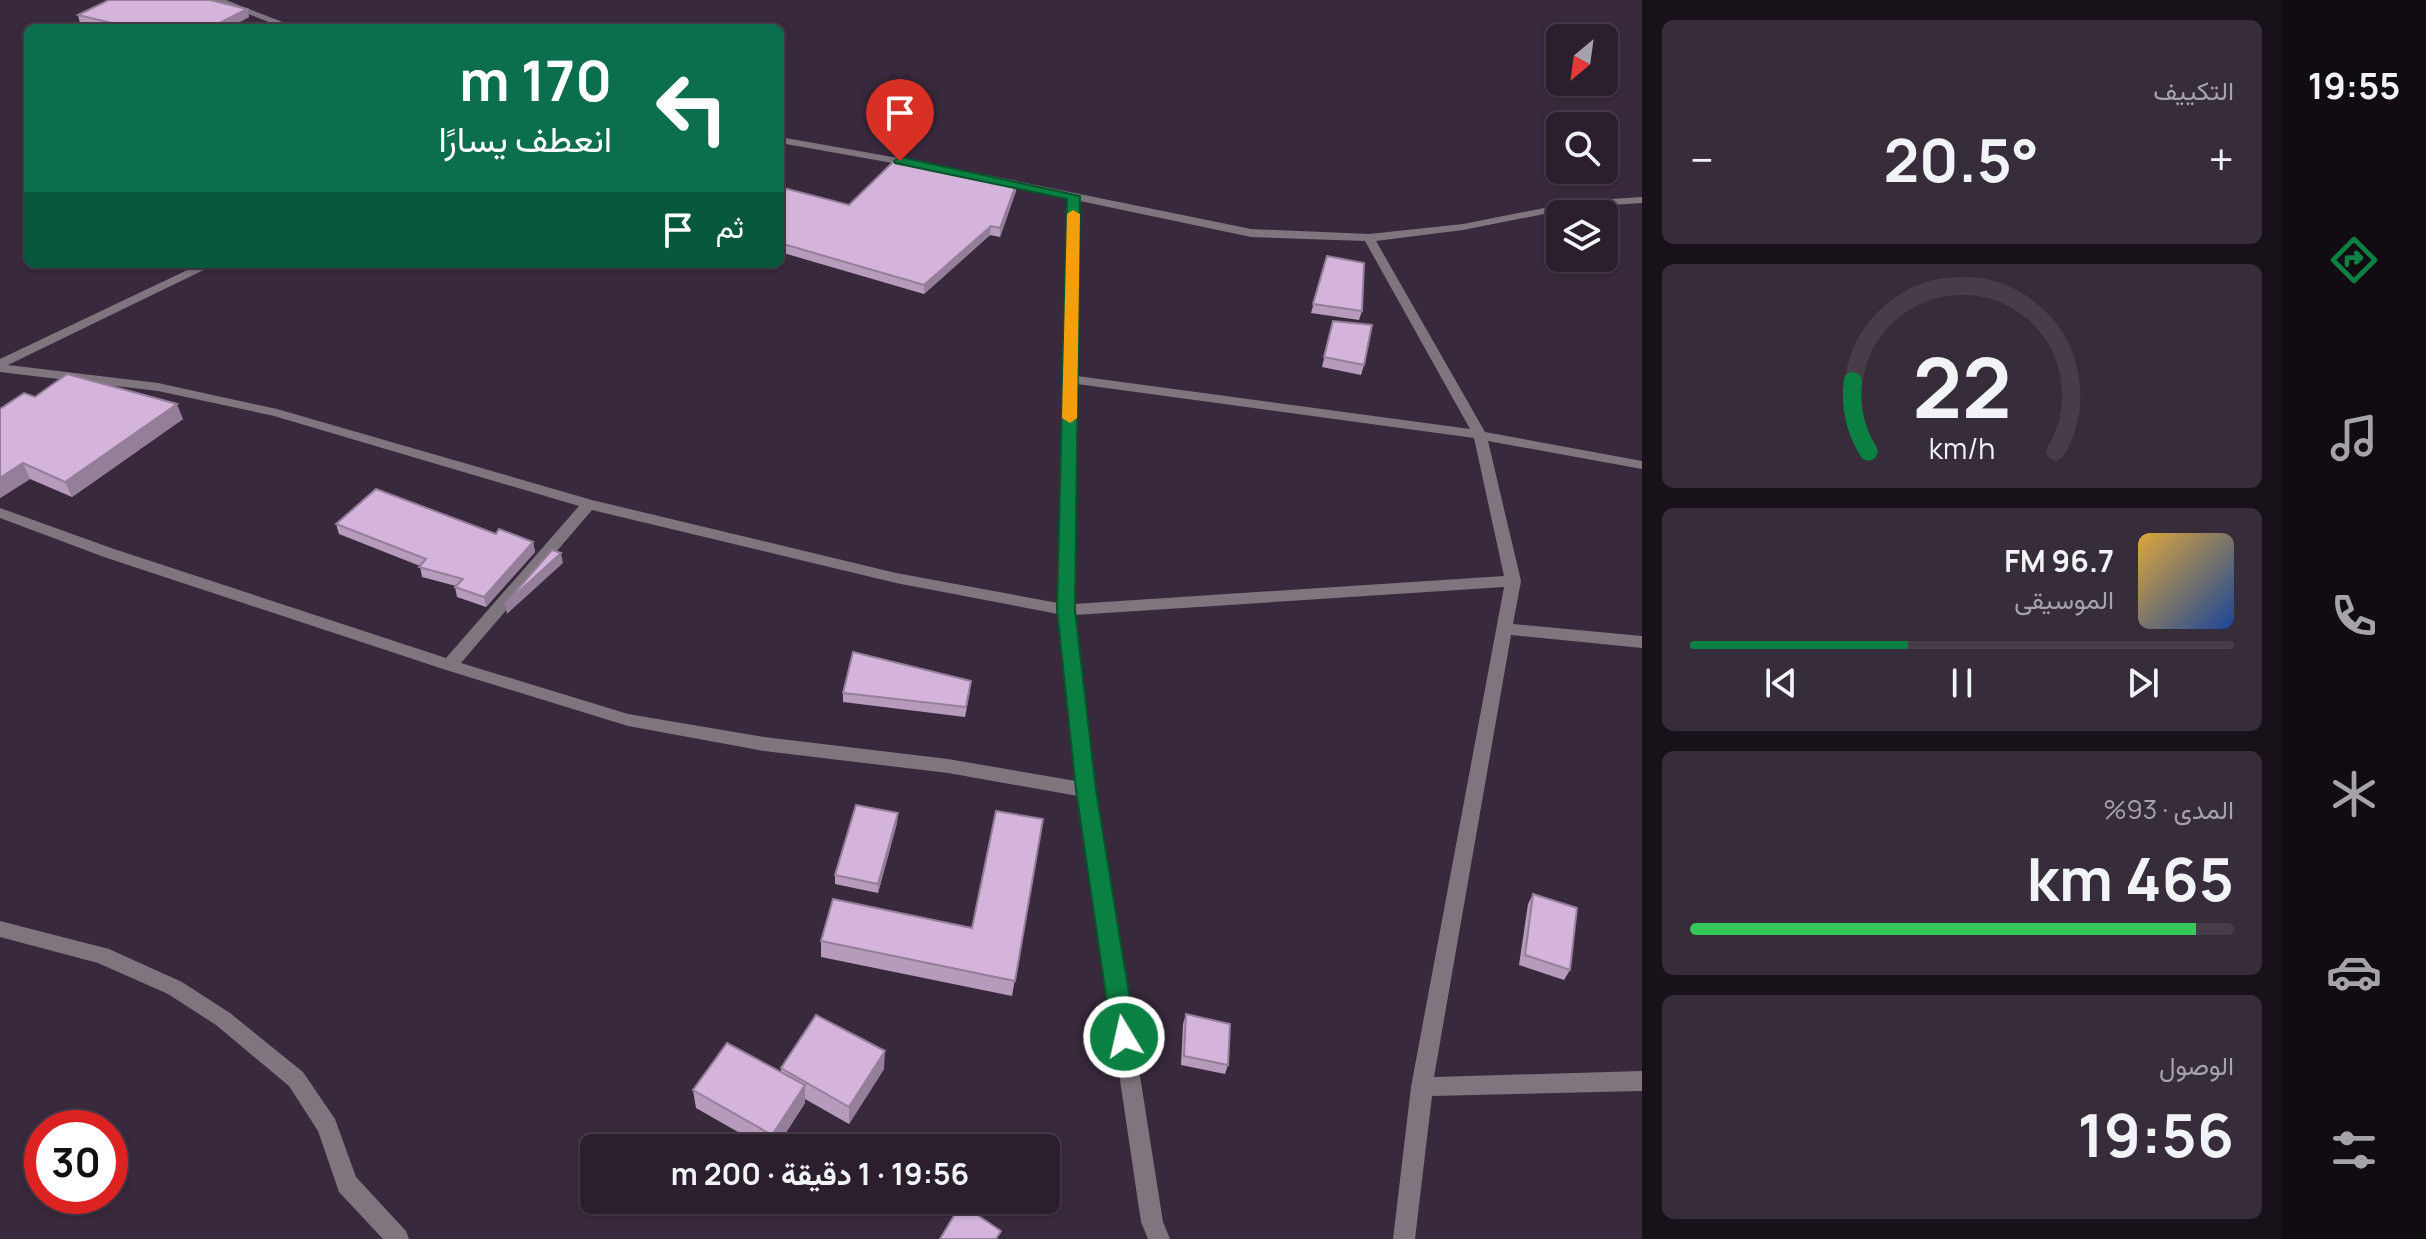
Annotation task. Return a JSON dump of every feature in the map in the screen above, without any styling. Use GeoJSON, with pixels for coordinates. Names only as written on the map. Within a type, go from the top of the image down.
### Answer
{"type":"FeatureCollection","features":[{"type":"Feature","properties":{"kind":"street"},"geometry":{"type":"LineString","coordinates":[[218,0],[282,24]]}},
{"type":"Feature","properties":{"kind":"street"},"geometry":{"type":"LineString","coordinates":[[784,141],[935,168]]}},
{"type":"Feature","properties":{"kind":"street"},"geometry":{"type":"LineString","coordinates":[[981,177],[1251,233],[1369,238],[1463,227],[1580,204],[1642,200]]}},
{"type":"Feature","properties":{"kind":"street"},"geometry":{"type":"LineString","coordinates":[[1074,196],[1066,610],[1086,790],[1152,1222],[1159,1239]]}},
{"type":"Feature","properties":{"kind":"street"},"geometry":{"type":"LineString","coordinates":[[1369,238],[1480,435],[1513,581],[1422,1087],[1404,1239]]}},
{"type":"Feature","properties":{"kind":"street"},"geometry":{"type":"LineString","coordinates":[[0,366],[202,268]]}},
{"type":"Feature","properties":{"kind":"street"},"geometry":{"type":"LineString","coordinates":[[0,366],[158,387],[277,413],[589,504],[896,578],[1066,610],[1513,581]]}},
{"type":"Feature","properties":{"kind":"street"},"geometry":{"type":"LineString","coordinates":[[1070,379],[1480,435],[1642,465]]}},
{"type":"Feature","properties":{"kind":"street"},"geometry":{"type":"LineString","coordinates":[[449,665],[589,504]]}},
{"type":"Feature","properties":{"kind":"street"},"geometry":{"type":"LineString","coordinates":[[0,513],[109,553],[449,665],[628,720],[764,744],[948,766],[1086,790]]}},
{"type":"Feature","properties":{"kind":"street"},"geometry":{"type":"LineString","coordinates":[[1504,629],[1642,642]]}},
{"type":"Feature","properties":{"kind":"street"},"geometry":{"type":"LineString","coordinates":[[0,929],[102,955],[175,988],[223,1019],[296,1079],[327,1126],[347,1184],[398,1239]]}},
{"type":"Feature","properties":{"kind":"street"},"geometry":{"type":"LineString","coordinates":[[1422,1087],[1642,1081]]}},
{"type":"Feature","properties":{"kind":"building"},"geometry":{"type":"Polygon","coordinates":[[[109,0],[210,0],[247,9],[218,24],[116,24],[78,15],[109,0]]]}},
{"type":"Feature","properties":{"kind":"building"},"geometry":{"type":"Polygon","coordinates":[[[897,158],[1017,182],[1000,228],[991,226],[924,285],[784,244],[784,188],[849,205],[897,158]]]}},
{"type":"Feature","properties":{"kind":"building"},"geometry":{"type":"Polygon","coordinates":[[[1327,256],[1364,263],[1362,311],[1313,304],[1327,256]]]}},
{"type":"Feature","properties":{"kind":"building"},"geometry":{"type":"Polygon","coordinates":[[[1333,321],[1372,325],[1364,365],[1324,357],[1333,321]]]}},
{"type":"Feature","properties":{"kind":"building"},"geometry":{"type":"Polygon","coordinates":[[[67,374],[177,404],[65,482],[23,463],[0,478],[0,409],[24,393],[35,397],[67,374]]]}},
{"type":"Feature","properties":{"kind":"building"},"geometry":{"type":"Polygon","coordinates":[[[376,489],[496,534],[499,529],[533,542],[484,597],[455,587],[463,579],[419,567],[426,559],[336,524],[376,489]]]}},
{"type":"Feature","properties":{"kind":"building"},"geometry":{"type":"Polygon","coordinates":[[[552,550],[561,553],[505,604],[552,550]]]}},
{"type":"Feature","properties":{"kind":"building"},"geometry":{"type":"Polygon","coordinates":[[[853,652],[971,681],[966,707],[843,693],[853,652]]]}},
{"type":"Feature","properties":{"kind":"building"},"geometry":{"type":"Polygon","coordinates":[[[856,805],[898,813],[878,884],[835,875],[856,805]]]}},
{"type":"Feature","properties":{"kind":"building"},"geometry":{"type":"Polygon","coordinates":[[[996,811],[1043,819],[1015,981],[821,941],[833,899],[972,928],[996,811]]]}},
{"type":"Feature","properties":{"kind":"building"},"geometry":{"type":"Polygon","coordinates":[[[1533,894],[1577,908],[1570,970],[1525,955],[1533,894]]]}},
{"type":"Feature","properties":{"kind":"building"},"geometry":{"type":"Polygon","coordinates":[[[1186,1014],[1230,1024],[1228,1065],[1184,1056],[1186,1014]]]}},
{"type":"Feature","properties":{"kind":"building"},"geometry":{"type":"Polygon","coordinates":[[[816,1015],[885,1051],[849,1107],[781,1068],[816,1015]]]}},
{"type":"Feature","properties":{"kind":"building"},"geometry":{"type":"Polygon","coordinates":[[[727,1043],[805,1085],[773,1134],[693,1090],[727,1043]]]}},
{"type":"Feature","properties":{"kind":"building"},"geometry":{"type":"Polygon","coordinates":[[[955,1214],[976,1214],[1001,1231],[996,1239],[940,1239],[955,1214]]]}},
{"type":"Feature","properties":{"kind":"slow traffic"},"geometry":{"type":"LineString","coordinates":[[1070,418],[1073,214]]}},
{"type":"Feature","properties":{"kind":"route"},"geometry":{"type":"LineString","coordinates":[[900,161],[1074,196],[1066,610],[1086,790],[1124,1037]]}}]}
